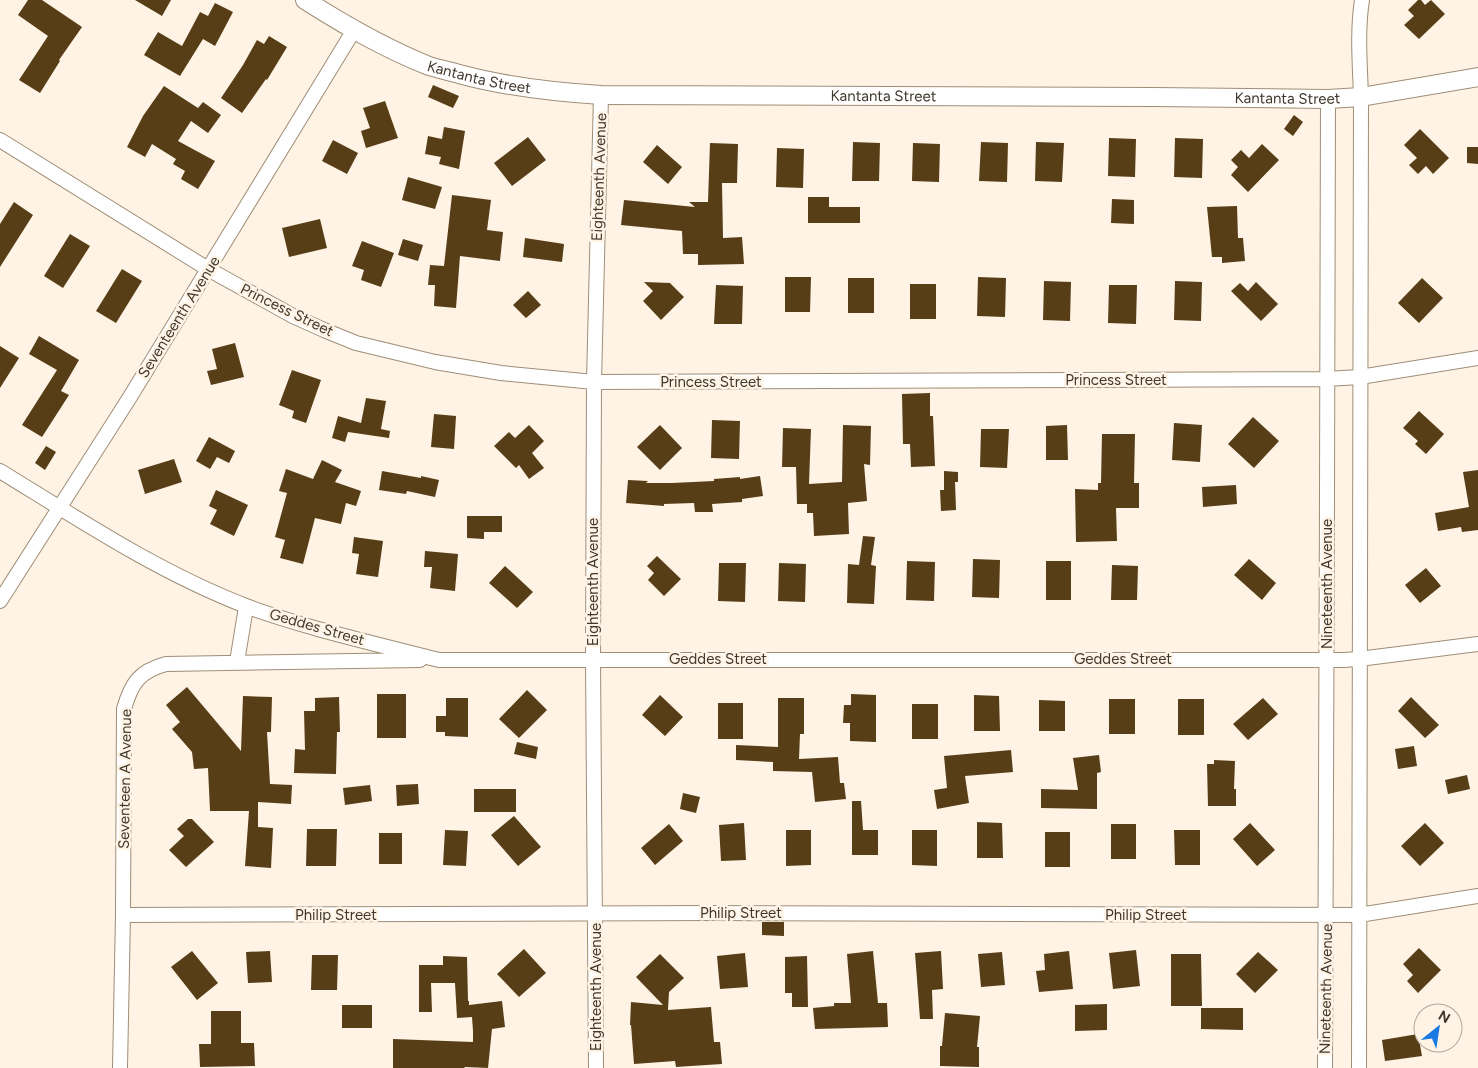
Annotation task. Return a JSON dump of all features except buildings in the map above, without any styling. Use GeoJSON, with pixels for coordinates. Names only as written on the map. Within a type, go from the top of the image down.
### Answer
{"type":"FeatureCollection","features":[{"type":"Feature","properties":{"kind":"street","name":"Kantanta Street"},"geometry":{"type":"LineString","coordinates":[[305,0],[354,30],[393,50],[431,66],[484,81],[521,88],[602,96],[1328,99],[1361,97],[1478,77]]}},
{"type":"Feature","properties":{"kind":"street"},"geometry":{"type":"LineString","coordinates":[[1358,1068],[1361,97],[1359,45],[1362,0]]}},
{"type":"Feature","properties":{"kind":"street","name":"Seventeenth Avenue"},"geometry":{"type":"LineString","coordinates":[[0,601],[208,269],[354,30]]}},
{"type":"Feature","properties":{"kind":"street","name":"Eighteenth Avenue"},"geometry":{"type":"LineString","coordinates":[[596,1068],[593,659],[594,382],[602,96]]}},
{"type":"Feature","properties":{"kind":"street","name":"Nineteenth Avenue"},"geometry":{"type":"LineString","coordinates":[[1325,1068],[1327,916],[1326,379],[1328,99]]}},
{"type":"Feature","properties":{"kind":"street","name":"Princess Street"},"geometry":{"type":"LineString","coordinates":[[0,140],[208,269],[293,316],[356,342],[434,362],[501,373],[594,382],[1326,379],[1360,377],[1478,358]]}},
{"type":"Feature","properties":{"kind":"street","name":"Geddes Street"},"geometry":{"type":"LineString","coordinates":[[0,471],[169,572],[246,606],[319,629],[440,660],[1327,660],[1359,659],[1478,644]]}},
{"type":"Feature","properties":{"kind":"street"},"geometry":{"type":"LineString","coordinates":[[237,662],[246,606]]}},
{"type":"Feature","properties":{"kind":"street","name":"Seventeen A Avenue"},"geometry":{"type":"LineString","coordinates":[[120,1068],[124,709],[128,693],[137,680],[156,666],[166,664],[440,660]]}},
{"type":"Feature","properties":{"kind":"street","name":"Philip Street"},"geometry":{"type":"LineString","coordinates":[[123,915],[724,913],[1327,916],[1359,915],[1478,896]]}}]}
